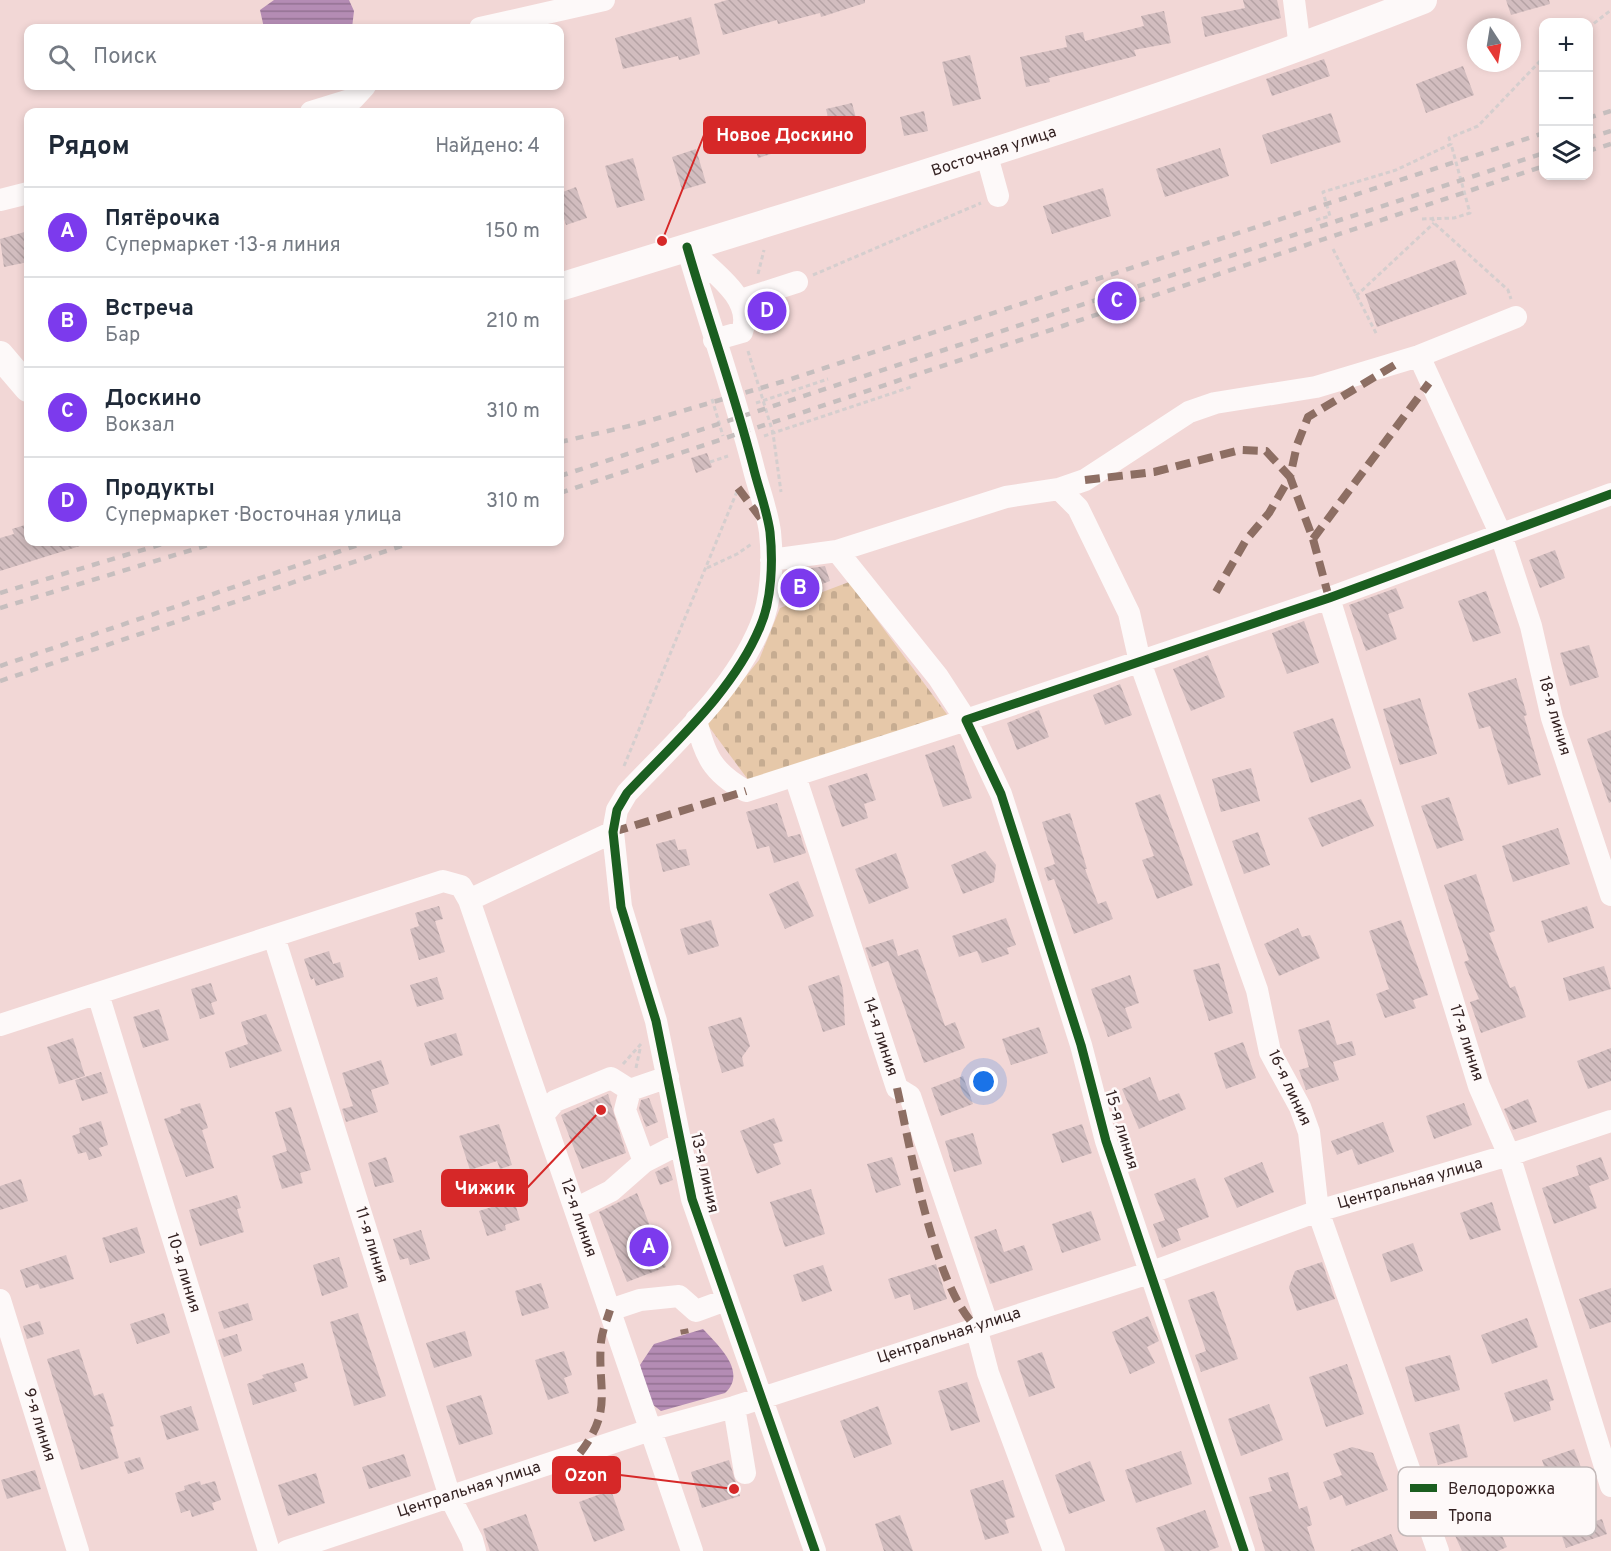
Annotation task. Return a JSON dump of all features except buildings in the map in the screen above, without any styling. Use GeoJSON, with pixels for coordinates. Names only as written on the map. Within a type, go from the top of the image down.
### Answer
{"type":"FeatureCollection","features":[{"type":"Feature","properties":{"kind":"main road","name":"Восточная улица"},"geometry":{"type":"LineString","coordinates":[[564,286],[987,156],[1300,48],[1423,0]]}},
{"type":"Feature","properties":{"kind":"main road"},"geometry":{"type":"LineString","coordinates":[[0,355],[24,383]]}},
{"type":"Feature","properties":{"kind":"street"},"geometry":{"type":"LineString","coordinates":[[498,24],[604,0]]}},
{"type":"Feature","properties":{"kind":"street"},"geometry":{"type":"LineString","coordinates":[[1294,0],[1300,48]]}},
{"type":"Feature","properties":{"kind":"street"},"geometry":{"type":"LineString","coordinates":[[324,108],[353,99],[361,90]]}},
{"type":"Feature","properties":{"kind":"street"},"geometry":{"type":"LineString","coordinates":[[987,156],[998,196]]}},
{"type":"Feature","properties":{"kind":"street"},"geometry":{"type":"LineString","coordinates":[[0,200],[24,194]]}},
{"type":"Feature","properties":{"kind":"street"},"geometry":{"type":"LineString","coordinates":[[687,248],[741,300],[746,320],[742,332],[714,340]]}},
{"type":"Feature","properties":{"kind":"street","name":"13-я линия"},"geometry":{"type":"LineString","coordinates":[[687,248],[770,530],[771,560],[767,600],[761,625],[747,654],[720,692],[696,720],[624,783],[613,832],[621,907],[656,1021],[692,1199],[815,1551]]}},
{"type":"Feature","properties":{"kind":"street"},"geometry":{"type":"LineString","coordinates":[[741,300],[797,282]]}},
{"type":"Feature","properties":{"kind":"street"},"geometry":{"type":"LineString","coordinates":[[771,560],[837,551],[1006,497],[1059,489],[1085,480],[1189,412],[1215,403],[1316,387],[1419,356],[1516,317]]}},
{"type":"Feature","properties":{"kind":"street","name":"18-я линия"},"geometry":{"type":"LineString","coordinates":[[1419,356],[1501,535],[1531,626],[1552,718],[1611,895]]}},
{"type":"Feature","properties":{"kind":"street","name":"16-я линия"},"geometry":{"type":"LineString","coordinates":[[1059,489],[1078,508],[1129,613],[1140,662],[1257,990],[1270,1052],[1300,1107],[1310,1132],[1318,1211],[1408,1467]]}},
{"type":"Feature","properties":{"kind":"street"},"geometry":{"type":"LineString","coordinates":[[696,720],[703,748],[723,778],[746,791],[1329,598],[1611,494]]}},
{"type":"Feature","properties":{"kind":"street","name":"15-я линия"},"geometry":{"type":"LineString","coordinates":[[837,551],[938,677],[966,720],[1001,794],[1081,1045],[1106,1141],[1152,1272],[1244,1551]]}},
{"type":"Feature","properties":{"kind":"street","name":"17-я линия"},"geometry":{"type":"LineString","coordinates":[[1329,598],[1479,1086],[1509,1155],[1611,1486]]}},
{"type":"Feature","properties":{"kind":"street","name":"14-я линия"},"geometry":{"type":"LineString","coordinates":[[795,776],[897,1088],[910,1096],[982,1325],[988,1373],[1054,1551]]}},
{"type":"Feature","properties":{"kind":"street"},"geometry":{"type":"LineString","coordinates":[[0,1025],[443,881],[465,893],[613,832]]}},
{"type":"Feature","properties":{"kind":"street","name":"12-я линия"},"geometry":{"type":"LineString","coordinates":[[465,893],[692,1551]]}},
{"type":"Feature","properties":{"kind":"street","name":"11-я линия"},"geometry":{"type":"LineString","coordinates":[[274,937],[450,1497],[475,1551]]}},
{"type":"Feature","properties":{"kind":"street","name":"10-я линия"},"geometry":{"type":"LineString","coordinates":[[98,994],[269,1551]]}},
{"type":"Feature","properties":{"kind":"street"},"geometry":{"type":"LineString","coordinates":[[630,1090],[668,1077]]}},
{"type":"Feature","properties":{"kind":"street"},"geometry":{"type":"LineString","coordinates":[[543,1115],[555,1101],[611,1078],[630,1090]]}},
{"type":"Feature","properties":{"kind":"street"},"geometry":{"type":"LineString","coordinates":[[630,1090],[626,1110],[644,1162]]}},
{"type":"Feature","properties":{"kind":"street","name":"Центральная улица"},"geometry":{"type":"LineString","coordinates":[[287,1551],[650,1430],[734,1407],[982,1325],[1152,1272],[1318,1211],[1509,1155],[1611,1121]]}},
{"type":"Feature","properties":{"kind":"street"},"geometry":{"type":"LineString","coordinates":[[575,1209],[611,1191],[644,1162],[681,1143]]}},
{"type":"Feature","properties":{"kind":"street"},"geometry":{"type":"LineString","coordinates":[[610,1310],[640,1300],[679,1296],[696,1311],[726,1300]]}},
{"type":"Feature","properties":{"kind":"street","name":"9-я линия"},"geometry":{"type":"LineString","coordinates":[[0,1300],[78,1551]]}},
{"type":"Feature","properties":{"kind":"street"},"geometry":{"type":"LineString","coordinates":[[734,1407],[745,1473]]}},
{"type":"Feature","properties":{"kind":"street","name":"16-я линия"},"geometry":{"type":"LineString","coordinates":[[1433,1536],[1438,1551]]}},
{"type":"Feature","properties":{"kind":"path"},"geometry":{"type":"LineString","coordinates":[[1593,24],[1611,10]]}},
{"type":"Feature","properties":{"kind":"path"},"geometry":{"type":"LineString","coordinates":[[1422,219],[1454,218],[1470,213],[1449,138],[1478,126],[1539,62]]}},
{"type":"Feature","properties":{"kind":"path"},"geometry":{"type":"LineString","coordinates":[[1316,220],[1330,216],[1323,192],[1396,170],[1451,144]]}},
{"type":"Feature","properties":{"kind":"path"},"geometry":{"type":"LineString","coordinates":[[797,282],[998,196]]}},
{"type":"Feature","properties":{"kind":"path"},"geometry":{"type":"LineString","coordinates":[[1432,217],[1434,223],[1508,290],[1516,317]]}},
{"type":"Feature","properties":{"kind":"path"},"geometry":{"type":"LineString","coordinates":[[1356,296],[1434,223]]}},
{"type":"Feature","properties":{"kind":"path"},"geometry":{"type":"LineString","coordinates":[[1333,249],[1377,334]]}},
{"type":"Feature","properties":{"kind":"path"},"geometry":{"type":"LineString","coordinates":[[742,332],[773,433],[782,488]]}},
{"type":"Feature","properties":{"kind":"path"},"geometry":{"type":"LineString","coordinates":[[764,401],[828,379]]}},
{"type":"Feature","properties":{"kind":"path"},"geometry":{"type":"LineString","coordinates":[[773,433],[911,387]]}},
{"type":"Feature","properties":{"kind":"path"},"geometry":{"type":"LineString","coordinates":[[710,462],[728,456]]}},
{"type":"Feature","properties":{"kind":"path"},"geometry":{"type":"LineString","coordinates":[[624,783],[738,488],[736,481]]}},
{"type":"Feature","properties":{"kind":"path"},"geometry":{"type":"LineString","coordinates":[[611,1078],[642,1043]]}},
{"type":"Feature","properties":{"kind":"green space"},"geometry":{"type":"Polygon","coordinates":[[[849,582],[949,717],[749,781],[707,724],[759,660],[780,608],[849,582]]]}},
{"type":"Feature","properties":{"kind":"shaded area"},"geometry":{"type":"Polygon","coordinates":[[[274,0],[349,0],[354,11],[352,24],[263,24],[260,10],[274,0]]]}},
{"type":"Feature","properties":{"kind":"shaded area"},"geometry":{"type":"Polygon","coordinates":[[[703,1329],[728,1359],[733,1376],[731,1385],[725,1393],[661,1411],[648,1401],[640,1365],[654,1344],[703,1329]]]}},
{"type":"Feature","properties":{"kind":"railway"},"geometry":{"type":"LineString","coordinates":[[1593,116],[1611,111]]}},
{"type":"Feature","properties":{"kind":"railway"},"geometry":{"type":"LineString","coordinates":[[1593,136],[1611,131]]}},
{"type":"Feature","properties":{"kind":"railway"},"geometry":{"type":"LineString","coordinates":[[564,441],[638,424],[788,380],[1539,135]]}},
{"type":"Feature","properties":{"kind":"railway"},"geometry":{"type":"LineString","coordinates":[[1593,149],[1611,144]]}},
{"type":"Feature","properties":{"kind":"railway"},"geometry":{"type":"LineString","coordinates":[[564,475],[1539,155]]}},
{"type":"Feature","properties":{"kind":"railway"},"geometry":{"type":"LineString","coordinates":[[564,492],[1539,168]]}},
{"type":"Feature","properties":{"kind":"railway"},"geometry":{"type":"LineString","coordinates":[[0,593],[156,546]]}},
{"type":"Feature","properties":{"kind":"railway"},"geometry":{"type":"LineString","coordinates":[[0,608],[205,546]]}},
{"type":"Feature","properties":{"kind":"railway"},"geometry":{"type":"LineString","coordinates":[[0,666],[355,546]]}},
{"type":"Feature","properties":{"kind":"railway"},"geometry":{"type":"LineString","coordinates":[[0,681],[401,546]]}},
{"type":"Feature","properties":{"kind":"marked path"},"geometry":{"type":"LineString","coordinates":[[1329,598],[1313,539],[1290,477],[1297,445],[1308,417],[1398,363]]}},
{"type":"Feature","properties":{"kind":"marked path"},"geometry":{"type":"LineString","coordinates":[[1313,539],[1429,383]]}},
{"type":"Feature","properties":{"kind":"marked path"},"geometry":{"type":"LineString","coordinates":[[1085,480],[1154,472],[1240,450],[1266,451],[1290,477],[1269,513],[1246,540],[1216,592]]}},
{"type":"Feature","properties":{"kind":"marked path"},"geometry":{"type":"LineString","coordinates":[[738,488],[765,524]]}},
{"type":"Feature","properties":{"kind":"marked path"},"geometry":{"type":"LineString","coordinates":[[613,832],[746,791]]}},
{"type":"Feature","properties":{"kind":"marked path"},"geometry":{"type":"LineString","coordinates":[[897,1088],[917,1180],[936,1249],[947,1280],[961,1307],[976,1327]]}},
{"type":"Feature","properties":{"kind":"marked path"},"geometry":{"type":"LineString","coordinates":[[580,1453],[590,1438],[601,1411],[601,1342],[610,1310]]}},
{"type":"Feature","properties":{"kind":"marked path"},"geometry":{"type":"LineString","coordinates":[[684,1329],[685,1334]]}},
{"type":"Feature","properties":{"kind":"cycle path"},"geometry":{"type":"LineString","coordinates":[[687,247],[738,411],[767,515],[770,532],[771,580],[764,616],[748,651],[701,716],[627,793],[617,810],[613,832],[621,907],[656,1021],[692,1199],[815,1551]]}},
{"type":"Feature","properties":{"kind":"cycle path"},"geometry":{"type":"LineString","coordinates":[[1244,1551],[1106,1141],[1081,1045],[1001,794],[966,720],[1329,598],[1611,494]]}},
{"type":"Feature","properties":{"kind":"place","name":"Новое Доскино"},"geometry":{"type":"Point","coordinates":[662,241]}},
{"type":"Feature","properties":{"kind":"place","name":"Доскино"},"geometry":{"type":"Point","coordinates":[1117,301]}},
{"type":"Feature","properties":{"kind":"place","name":"Продукты"},"geometry":{"type":"Point","coordinates":[767,311]}},
{"type":"Feature","properties":{"kind":"place","name":"Встреча"},"geometry":{"type":"Point","coordinates":[800,588]}},
{"type":"Feature","properties":{"kind":"place","name":"Чижик"},"geometry":{"type":"Point","coordinates":[601,1110]}},
{"type":"Feature","properties":{"kind":"place","name":"Пятёрочка"},"geometry":{"type":"Point","coordinates":[649,1247]}},
{"type":"Feature","properties":{"kind":"place","name":"Ozon"},"geometry":{"type":"Point","coordinates":[734,1489]}}]}
